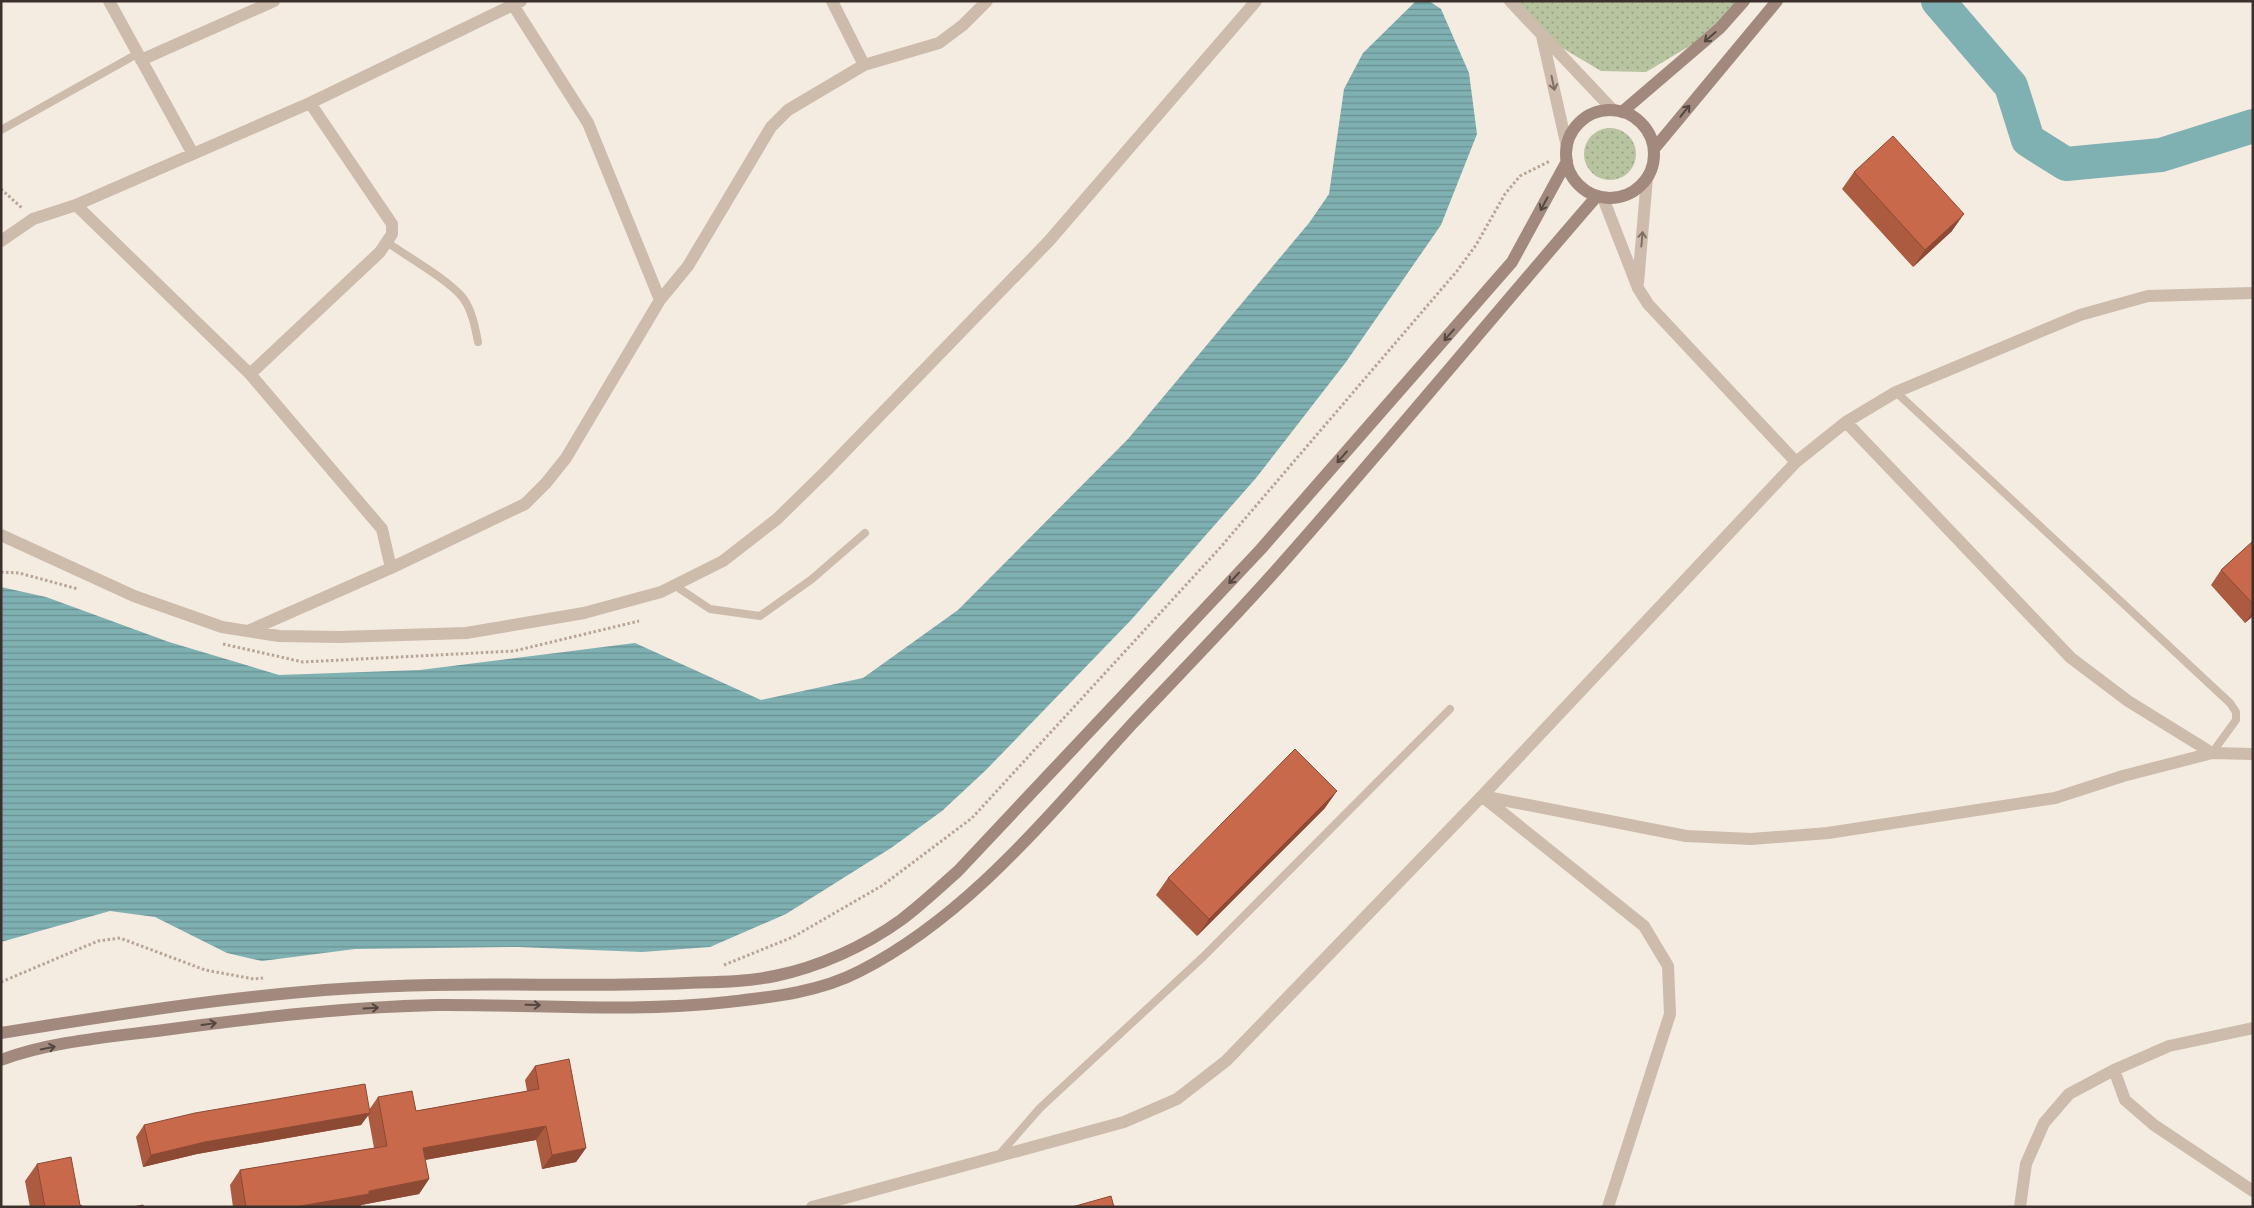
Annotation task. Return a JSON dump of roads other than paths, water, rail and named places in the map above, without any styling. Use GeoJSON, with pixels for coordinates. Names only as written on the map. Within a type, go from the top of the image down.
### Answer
{"type":"FeatureCollection","features":[{"type":"Feature","properties":{"kind":"street"},"geometry":{"type":"LineString","coordinates":[[109,1],[193,154]]}},
{"type":"Feature","properties":{"kind":"street"},"geometry":{"type":"LineString","coordinates":[[139,57],[274,1]]}},
{"type":"Feature","properties":{"kind":"street"},"geometry":{"type":"LineString","coordinates":[[832,1],[864,65]]}},
{"type":"Feature","properties":{"kind":"street"},"geometry":{"type":"LineString","coordinates":[[247,632],[391,568],[525,504],[546,483],[566,458],[660,300],[688,266],[771,127],[788,110],[864,65],[939,43],[963,25],[986,1]]}},
{"type":"Feature","properties":{"kind":"street"},"geometry":{"type":"LineString","coordinates":[[1,536],[134,596],[222,627],[279,636],[339,637],[466,633],[584,613],[661,592],[724,561],[777,519],[826,471],[1048,241],[1256,1]]}},
{"type":"Feature","properties":{"kind":"street"},"geometry":{"type":"LineString","coordinates":[[1510,1],[1542,36],[1618,111],[1636,118],[1646,129],[1654,149],[1652,169],[1639,187],[1628,194],[1616,198],[1600,197],[1586,191],[1570,173],[1542,36]]}},
{"type":"Feature","properties":{"kind":"street"},"geometry":{"type":"LineString","coordinates":[[1,1033],[205,1003],[340,989],[429,984],[654,985],[733,981],[775,976],[822,962],[868,941],[902,919],[958,871],[1268,542],[1512,262],[1567,154],[1571,135],[1578,124],[1588,116],[1600,112],[1618,111],[1720,28],[1744,1]]}},
{"type":"Feature","properties":{"kind":"street"},"geometry":{"type":"LineString","coordinates":[[1654,149],[1777,1]]}},
{"type":"Feature","properties":{"kind":"street"},"geometry":{"type":"LineString","coordinates":[[1,241],[33,219],[76,205],[310,103],[517,3],[588,123],[660,300]]}},
{"type":"Feature","properties":{"kind":"street"},"geometry":{"type":"LineString","coordinates":[[250,374],[388,243],[392,234],[392,224],[310,103]]}},
{"type":"Feature","properties":{"kind":"street"},"geometry":{"type":"LineString","coordinates":[[1638,288],[1647,178]]}},
{"type":"Feature","properties":{"kind":"street"},"geometry":{"type":"LineString","coordinates":[[1600,197],[1638,288],[1648,304],[1796,462]]}},
{"type":"Feature","properties":{"kind":"street"},"geometry":{"type":"LineString","coordinates":[[1,1060],[15,1055],[87,1040],[272,1016],[350,1009],[428,1005],[611,1006],[725,1002],[796,993],[836,982],[862,971],[919,936],[975,890],[1032,832],[1284,561],[1600,197]]}},
{"type":"Feature","properties":{"kind":"street"},"geometry":{"type":"LineString","coordinates":[[76,205],[250,374],[382,530],[391,568]]}},
{"type":"Feature","properties":{"kind":"street"},"geometry":{"type":"LineString","coordinates":[[812,1207],[1124,1122],[1176,1099],[1226,1061],[1482,796],[1796,462],[1846,422],[1896,392],[2080,315],[2148,296],[2253,293]]}},
{"type":"Feature","properties":{"kind":"street"},"geometry":{"type":"LineString","coordinates":[[1846,422],[2071,658],[2128,702],[2212,753]]}},
{"type":"Feature","properties":{"kind":"street"},"geometry":{"type":"LineString","coordinates":[[1482,796],[1686,836],[1751,839],[1828,833],[2054,798],[2122,776],[2212,753],[2253,754]]}},
{"type":"Feature","properties":{"kind":"street"},"geometry":{"type":"LineString","coordinates":[[1482,796],[1644,926],[1668,966],[1670,1014],[1608,1207]]}},
{"type":"Feature","properties":{"kind":"street"},"geometry":{"type":"LineString","coordinates":[[2020,1207],[2026,1164],[2044,1123],[2069,1094],[2114,1070],[2169,1046],[2253,1028]]}},
{"type":"Feature","properties":{"kind":"street"},"geometry":{"type":"LineString","coordinates":[[2114,1070],[2125,1100],[2154,1125],[2253,1191]]}},
{"type":"Feature","properties":{"kind":"lane"},"geometry":{"type":"LineString","coordinates":[[1,130],[139,57]]}},
{"type":"Feature","properties":{"kind":"lane"},"geometry":{"type":"LineString","coordinates":[[388,243],[452,287],[463,298],[471,314],[478,342]]}},
{"type":"Feature","properties":{"kind":"lane"},"geometry":{"type":"LineString","coordinates":[[1896,392],[2230,703],[2236,712],[2236,720],[2212,753]]}},
{"type":"Feature","properties":{"kind":"lane"},"geometry":{"type":"LineString","coordinates":[[674,585],[710,610],[760,616],[812,579],[865,533]]}},
{"type":"Feature","properties":{"kind":"lane"},"geometry":{"type":"LineString","coordinates":[[997,1156],[1040,1108],[1203,957],[1450,709]]}},
{"type":"Feature","properties":{"kind":"water"},"geometry":{"type":"Polygon","coordinates":[[[1416,1],[1429,1],[1441,9],[1469,73],[1477,134],[1441,225],[1346,362],[1256,478],[1132,619],[986,770],[942,811],[891,848],[786,914],[710,947],[642,952],[518,947],[355,949],[262,961],[227,953],[155,917],[110,911],[1,942],[1,587],[46,597],[169,642],[279,675],[420,670],[635,643],[761,700],[863,678],[958,610],[1128,439],[1309,223],[1329,194],[1344,89],[1363,53],[1416,1]]]}},
{"type":"Feature","properties":{"kind":"waterway"},"geometry":{"type":"LineString","coordinates":[[1938,1],[2011,86],[2028,140],[2066,164],[2161,155],[2253,126]]}}]}
